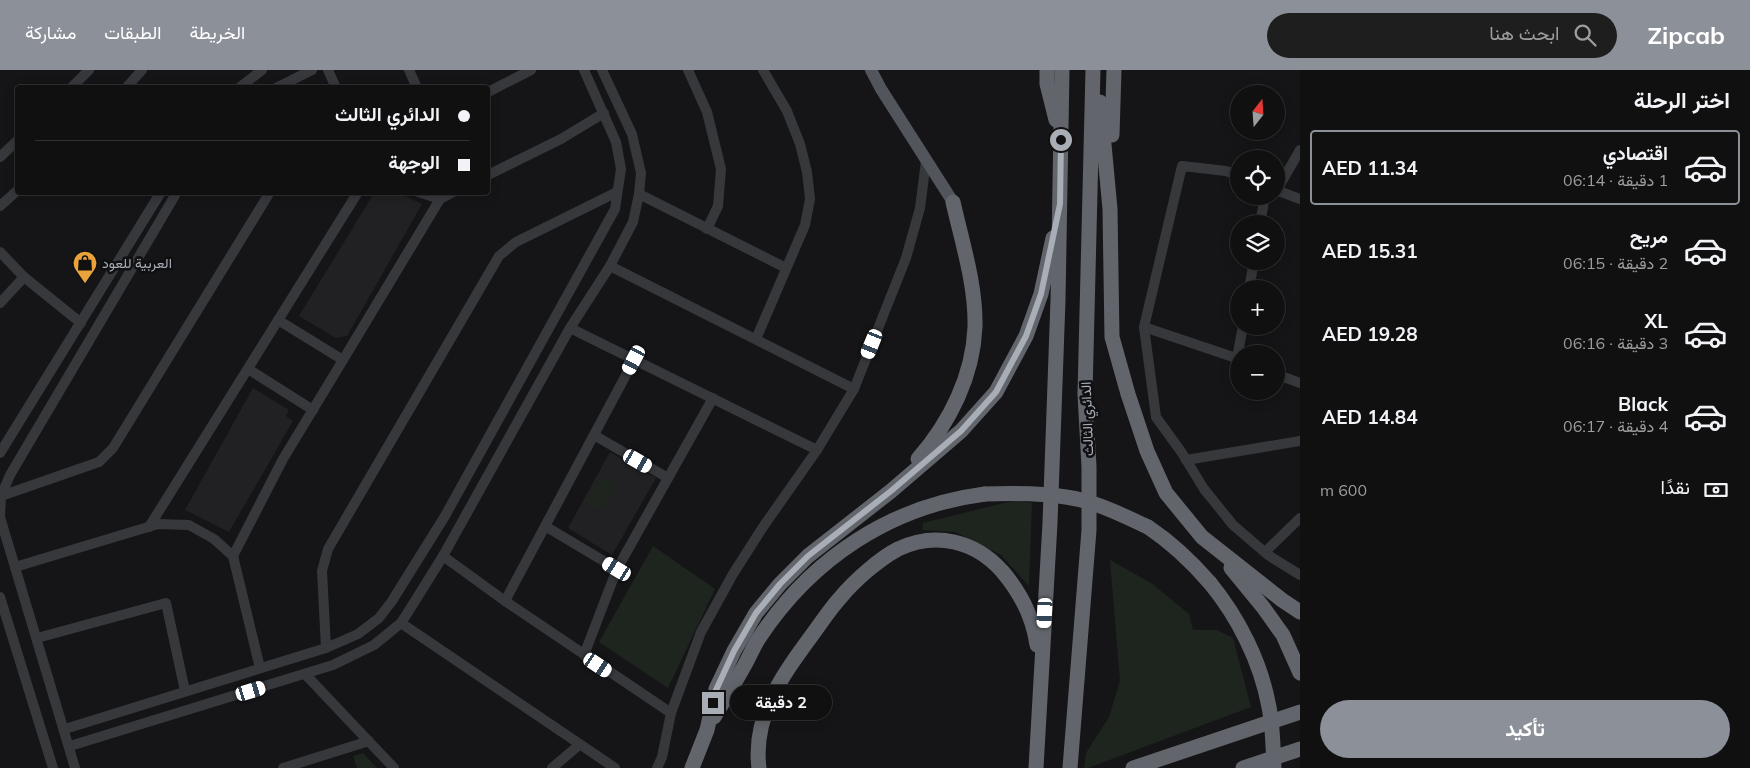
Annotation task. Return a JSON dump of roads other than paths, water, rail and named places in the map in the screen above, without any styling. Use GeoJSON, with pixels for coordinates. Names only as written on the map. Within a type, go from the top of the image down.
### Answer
{"type":"FeatureCollection","features":[{"type":"Feature","properties":{"kind":"highway"},"geometry":{"type":"LineString","coordinates":[[1046,70],[1047,84],[1061,140]]}},
{"type":"Feature","properties":{"kind":"highway"},"geometry":{"type":"LineString","coordinates":[[1036,768],[1050,523],[1058,310],[1062,70]]}},
{"type":"Feature","properties":{"kind":"highway"},"geometry":{"type":"LineString","coordinates":[[1093,70],[1102,111],[1109,199],[1112,338],[1147,451],[1166,492],[1202,537],[1300,612]]}},
{"type":"Feature","properties":{"kind":"highway","name":"الدائري الثالث"},"geometry":{"type":"LineString","coordinates":[[1070,768],[1089,530],[1089,467],[1085,394],[1093,70]]}},
{"type":"Feature","properties":{"kind":"highway"},"geometry":{"type":"LineString","coordinates":[[1109,199],[1114,70]]}},
{"type":"Feature","properties":{"kind":"highway"},"geometry":{"type":"LineString","coordinates":[[891,491],[922,455],[945,423],[961,392],[970,359],[975,327],[972,295],[967,262],[953,202]]}},
{"type":"Feature","properties":{"kind":"highway"},"geometry":{"type":"LineString","coordinates":[[692,768],[706,730],[716,690],[734,651],[756,613],[780,584],[808,556],[891,491],[961,431],[996,392],[1026,336],[1041,294],[1060,204]]}},
{"type":"Feature","properties":{"kind":"highway"},"geometry":{"type":"LineString","coordinates":[[706,730],[759,638],[796,591],[835,554],[870,532],[924,507],[960,497],[1024,493],[1067,497],[1101,506],[1148,527],[1168,540],[1190,560],[1220,595],[1236,620],[1259,669],[1269,707],[1274,768]]}},
{"type":"Feature","properties":{"kind":"highway"},"geometry":{"type":"LineString","coordinates":[[759,768],[760,726],[770,697],[788,667],[840,598],[872,568],[898,549],[925,541],[948,541],[973,547],[991,559],[1016,587],[1034,628],[1041,685]]}},
{"type":"Feature","properties":{"kind":"highway"},"geometry":{"type":"LineString","coordinates":[[1215,548],[1264,607],[1283,635],[1300,673]]}},
{"type":"Feature","properties":{"kind":"highway"},"geometry":{"type":"LineString","coordinates":[[1133,768],[1300,712]]}},
{"type":"Feature","properties":{"kind":"highway"},"geometry":{"type":"LineString","coordinates":[[1243,768],[1300,749]]}},
{"type":"Feature","properties":{"kind":"main road"},"geometry":{"type":"LineString","coordinates":[[871,70],[881,89],[953,202]]}},
{"type":"Feature","properties":{"kind":"street"},"geometry":{"type":"LineString","coordinates":[[74,85],[89,70]]}},
{"type":"Feature","properties":{"kind":"street"},"geometry":{"type":"LineString","coordinates":[[129,85],[142,70]]}},
{"type":"Feature","properties":{"kind":"street"},"geometry":{"type":"LineString","coordinates":[[244,85],[262,70]]}},
{"type":"Feature","properties":{"kind":"street"},"geometry":{"type":"LineString","coordinates":[[282,85],[312,70]]}},
{"type":"Feature","properties":{"kind":"street"},"geometry":{"type":"LineString","coordinates":[[328,70],[335,85]]}},
{"type":"Feature","properties":{"kind":"street"},"geometry":{"type":"LineString","coordinates":[[409,70],[416,85]]}},
{"type":"Feature","properties":{"kind":"street"},"geometry":{"type":"LineString","coordinates":[[490,91],[531,70]]}},
{"type":"Feature","properties":{"kind":"street"},"geometry":{"type":"LineString","coordinates":[[65,729],[326,648],[358,634],[379,618],[392,601],[444,516],[615,209],[620,169],[616,142],[584,70]]}},
{"type":"Feature","properties":{"kind":"street"},"geometry":{"type":"LineString","coordinates":[[70,746],[334,665],[374,645],[401,623],[443,556],[570,328],[610,266],[634,222],[641,173],[632,134],[602,70]]}},
{"type":"Feature","properties":{"kind":"street"},"geometry":{"type":"LineString","coordinates":[[688,70],[707,112],[722,169],[718,206],[707,229]]}},
{"type":"Feature","properties":{"kind":"street"},"geometry":{"type":"LineString","coordinates":[[756,339],[805,225],[810,199],[807,172],[800,144],[787,111],[763,70]]}},
{"type":"Feature","properties":{"kind":"street"},"geometry":{"type":"LineString","coordinates":[[490,174],[561,139],[604,113]]}},
{"type":"Feature","properties":{"kind":"street"},"geometry":{"type":"LineString","coordinates":[[2,150],[15,142]]}},
{"type":"Feature","properties":{"kind":"street"},"geometry":{"type":"LineString","coordinates":[[1285,176],[1300,150]]}},
{"type":"Feature","properties":{"kind":"street"},"geometry":{"type":"LineString","coordinates":[[657,768],[662,757],[671,713],[701,632],[748,551],[817,450],[854,389],[906,258],[920,208],[926,161]]}},
{"type":"Feature","properties":{"kind":"street"},"geometry":{"type":"LineString","coordinates":[[1230,173],[1182,166],[1144,326],[1156,417],[1204,490],[1233,525],[1265,552],[1300,575]]}},
{"type":"Feature","properties":{"kind":"street"},"geometry":{"type":"LineString","coordinates":[[326,648],[322,571],[328,549],[499,256],[516,242],[617,192]]}},
{"type":"Feature","properties":{"kind":"street"},"geometry":{"type":"LineString","coordinates":[[0,206],[15,193]]}},
{"type":"Feature","properties":{"kind":"street"},"geometry":{"type":"LineString","coordinates":[[1285,193],[1300,199]]}},
{"type":"Feature","properties":{"kind":"street"},"geometry":{"type":"LineString","coordinates":[[639,194],[786,268]]}},
{"type":"Feature","properties":{"kind":"street"},"geometry":{"type":"LineString","coordinates":[[0,453],[159,195]]}},
{"type":"Feature","properties":{"kind":"street"},"geometry":{"type":"LineString","coordinates":[[75,768],[65,729],[0,518],[1,496],[15,466],[175,195]]}},
{"type":"Feature","properties":{"kind":"street"},"geometry":{"type":"LineString","coordinates":[[1,496],[98,462],[113,448],[268,195]]}},
{"type":"Feature","properties":{"kind":"street"},"geometry":{"type":"LineString","coordinates":[[149,526],[356,195]]}},
{"type":"Feature","properties":{"kind":"street"},"geometry":{"type":"LineString","coordinates":[[427,195],[440,199]]}},
{"type":"Feature","properties":{"kind":"street"},"geometry":{"type":"LineString","coordinates":[[233,556],[283,459],[440,199],[447,195]]}},
{"type":"Feature","properties":{"kind":"street"},"geometry":{"type":"LineString","coordinates":[[0,252],[24,277],[80,323]]}},
{"type":"Feature","properties":{"kind":"street"},"geometry":{"type":"LineString","coordinates":[[610,266],[854,389]]}},
{"type":"Feature","properties":{"kind":"street"},"geometry":{"type":"LineString","coordinates":[[0,303],[24,277]]}},
{"type":"Feature","properties":{"kind":"street"},"geometry":{"type":"LineString","coordinates":[[278,320],[343,360]]}},
{"type":"Feature","properties":{"kind":"street"},"geometry":{"type":"LineString","coordinates":[[1144,326],[1230,356]]}},
{"type":"Feature","properties":{"kind":"street"},"geometry":{"type":"LineString","coordinates":[[570,328],[817,450]]}},
{"type":"Feature","properties":{"kind":"street"},"geometry":{"type":"LineString","coordinates":[[505,601],[634,360]]}},
{"type":"Feature","properties":{"kind":"street"},"geometry":{"type":"LineString","coordinates":[[248,369],[313,410]]}},
{"type":"Feature","properties":{"kind":"street"},"geometry":{"type":"LineString","coordinates":[[1285,377],[1300,383]]}},
{"type":"Feature","properties":{"kind":"street"},"geometry":{"type":"LineString","coordinates":[[584,655],[617,569],[713,398]]}},
{"type":"Feature","properties":{"kind":"street"},"geometry":{"type":"LineString","coordinates":[[594,435],[668,478]]}},
{"type":"Feature","properties":{"kind":"street"},"geometry":{"type":"LineString","coordinates":[[1186,460],[1300,441]]}},
{"type":"Feature","properties":{"kind":"street"},"geometry":{"type":"LineString","coordinates":[[1265,552],[1300,518]]}},
{"type":"Feature","properties":{"kind":"street"},"geometry":{"type":"LineString","coordinates":[[16,568],[149,526],[158,524],[189,525],[214,539],[233,556],[260,668]]}},
{"type":"Feature","properties":{"kind":"street"},"geometry":{"type":"LineString","coordinates":[[545,526],[617,569]]}},
{"type":"Feature","properties":{"kind":"street"},"geometry":{"type":"LineString","coordinates":[[443,556],[505,601],[671,713]]}},
{"type":"Feature","properties":{"kind":"street"},"geometry":{"type":"LineString","coordinates":[[0,599],[53,768]]}},
{"type":"Feature","properties":{"kind":"street"},"geometry":{"type":"LineString","coordinates":[[37,638],[166,603],[185,692]]}},
{"type":"Feature","properties":{"kind":"street"},"geometry":{"type":"LineString","coordinates":[[401,623],[615,768]]}},
{"type":"Feature","properties":{"kind":"street"},"geometry":{"type":"LineString","coordinates":[[305,674],[394,768]]}},
{"type":"Feature","properties":{"kind":"street"},"geometry":{"type":"LineString","coordinates":[[283,768],[369,741]]}},
{"type":"Feature","properties":{"kind":"street"},"geometry":{"type":"LineString","coordinates":[[552,768],[579,744]]}},
{"type":"Feature","properties":{"kind":"place","name":"العربية للعود"},"geometry":{"type":"Point","coordinates":[85,284]}}]}
